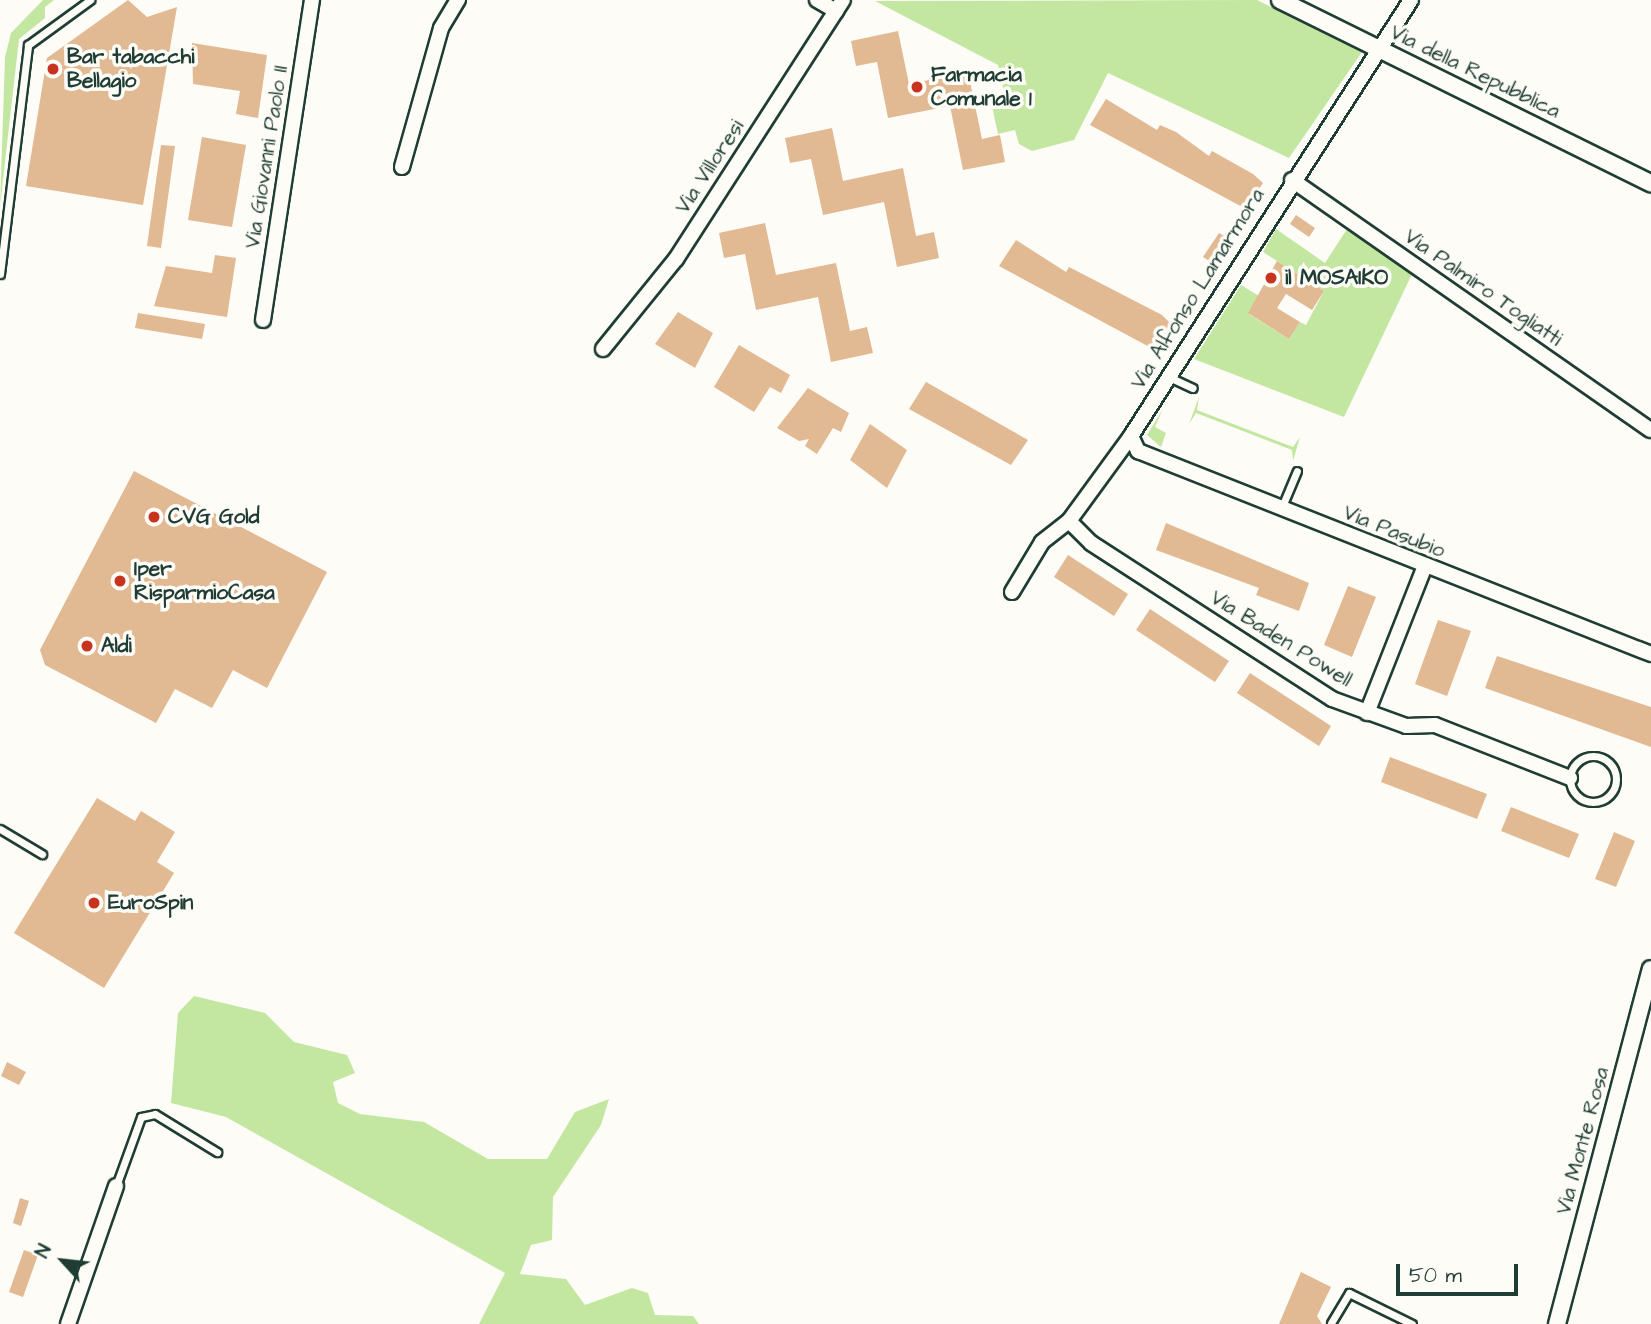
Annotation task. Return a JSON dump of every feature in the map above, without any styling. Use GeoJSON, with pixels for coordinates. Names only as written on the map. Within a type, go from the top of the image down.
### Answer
{"type":"FeatureCollection","features":[{"type":"Feature","properties":{"kind":"street","name":"Via Giovanni Paolo II"},"geometry":{"type":"LineString","coordinates":[[264,320],[312,0]]}},
{"type":"Feature","properties":{"kind":"street"},"geometry":{"type":"LineString","coordinates":[[402,167],[441,28],[458,0]]}},
{"type":"Feature","properties":{"kind":"street"},"geometry":{"type":"LineString","coordinates":[[817,0],[840,5]]}},
{"type":"Feature","properties":{"kind":"street","name":"Via della Repubblica"},"geometry":{"type":"LineString","coordinates":[[1280,0],[1649,179]]}},
{"type":"Feature","properties":{"kind":"street","name":"Via Alfonso Lamarmora"},"geometry":{"type":"LineString","coordinates":[[1012,592],[1042,542],[1069,521],[1130,436],[1292,180],[1411,0]]}},
{"type":"Feature","properties":{"kind":"street","name":"Via Villoresi"},"geometry":{"type":"LineString","coordinates":[[603,349],[676,259],[840,5]]}},
{"type":"Feature","properties":{"kind":"street","name":"Via Palmiro Togliatti"},"geometry":{"type":"LineString","coordinates":[[1292,180],[1651,430]]}},
{"type":"Feature","properties":{"kind":"street","name":"Via Pasubio"},"geometry":{"type":"LineString","coordinates":[[1130,436],[1138,451],[1424,568],[1651,654]]}},
{"type":"Feature","properties":{"kind":"street","name":"Via Baden Powell"},"geometry":{"type":"LineString","coordinates":[[1069,521],[1091,543],[1332,699],[1406,726],[1435,726],[1570,778]]}},
{"type":"Feature","properties":{"kind":"street"},"geometry":{"type":"LineString","coordinates":[[1367,713],[1424,568]]}},
{"type":"Feature","properties":{"kind":"street","name":"Via Monte Rosa"},"geometry":{"type":"LineString","coordinates":[[1557,1324],[1651,969]]}},
{"type":"Feature","properties":{"kind":"street"},"geometry":{"type":"LineString","coordinates":[[68,1324],[116,1186]]}},
{"type":"Feature","properties":{"kind":"lane"},"geometry":{"type":"LineString","coordinates":[[0,274],[28,45],[89,0]]}},
{"type":"Feature","properties":{"kind":"lane"},"geometry":{"type":"LineString","coordinates":[[1168,377],[1192,388]]}},
{"type":"Feature","properties":{"kind":"lane"},"geometry":{"type":"LineString","coordinates":[[1281,509],[1297,471]]}},
{"type":"Feature","properties":{"kind":"lane"},"geometry":{"type":"LineString","coordinates":[[1599,757],[1613,766],[1616,782],[1608,797],[1592,803],[1574,793],[1570,778],[1578,762],[1599,757]]}},
{"type":"Feature","properties":{"kind":"lane"},"geometry":{"type":"LineString","coordinates":[[0,829],[42,854]]}},
{"type":"Feature","properties":{"kind":"lane"},"geometry":{"type":"LineString","coordinates":[[116,1186],[141,1117],[155,1114],[217,1152]]}},
{"type":"Feature","properties":{"kind":"lane"},"geometry":{"type":"LineString","coordinates":[[1331,1323],[1349,1293],[1412,1324]]}},
{"type":"Feature","properties":{"kind":"green space"},"geometry":{"type":"Polygon","coordinates":[[[43,0],[54,0],[45,7],[45,18],[19,39],[0,206],[5,57],[11,33],[43,0]]]}},
{"type":"Feature","properties":{"kind":"green space"},"geometry":{"type":"Polygon","coordinates":[[[1257,0],[1362,52],[1289,158],[1108,73],[1074,140],[1032,151],[1019,144],[1015,130],[998,134],[990,97],[1004,92],[998,65],[875,1],[1257,0]]]}},
{"type":"Feature","properties":{"kind":"green space"},"geometry":{"type":"Polygon","coordinates":[[[1276,229],[1325,263],[1347,229],[1412,274],[1344,417],[1194,359],[1241,285],[1259,296],[1249,314],[1289,339],[1300,322],[1306,325],[1324,291],[1263,252],[1276,229]]]}},
{"type":"Feature","properties":{"kind":"green space"},"geometry":{"type":"Polygon","coordinates":[[[1199,397],[1197,410],[1293,447],[1300,437],[1293,461],[1292,450],[1196,413],[1189,424],[1199,397]]]}},
{"type":"Feature","properties":{"kind":"green space"},"geometry":{"type":"Polygon","coordinates":[[[1163,409],[1155,427],[1166,433],[1161,447],[1147,435],[1163,409]]]}},
{"type":"Feature","properties":{"kind":"green space"},"geometry":{"type":"Polygon","coordinates":[[[194,996],[265,1013],[294,1042],[347,1055],[355,1073],[333,1082],[338,1103],[360,1114],[424,1122],[488,1159],[547,1159],[575,1112],[609,1099],[601,1125],[553,1197],[552,1240],[531,1245],[520,1274],[566,1279],[585,1305],[632,1288],[648,1293],[655,1315],[693,1316],[699,1324],[479,1324],[505,1273],[226,1117],[171,1103],[178,1013],[194,996]]]}},
{"type":"Feature","properties":{"kind":"building"},"geometry":{"type":"Polygon","coordinates":[[[128,0],[147,17],[177,7],[143,205],[26,186],[47,58],[128,0]]]}},
{"type":"Feature","properties":{"kind":"building"},"geometry":{"type":"Polygon","coordinates":[[[898,31],[909,84],[968,72],[982,139],[1000,135],[1005,162],[963,170],[950,106],[888,118],[877,62],[856,66],[851,41],[898,31]]]}},
{"type":"Feature","properties":{"kind":"building"},"geometry":{"type":"Polygon","coordinates":[[[192,43],[267,55],[258,118],[236,114],[240,91],[193,84],[192,43]]]}},
{"type":"Feature","properties":{"kind":"building"},"geometry":{"type":"Polygon","coordinates":[[[1106,99],[1157,130],[1160,125],[1176,132],[1209,156],[1212,151],[1253,174],[1263,183],[1246,209],[1090,125],[1106,99]]]}},
{"type":"Feature","properties":{"kind":"building"},"geometry":{"type":"Polygon","coordinates":[[[832,128],[843,181],[903,168],[916,236],[934,232],[939,258],[897,267],[884,202],[823,215],[811,159],[790,163],[785,138],[832,128]]]}},
{"type":"Feature","properties":{"kind":"building"},"geometry":{"type":"Polygon","coordinates":[[[202,137],[246,145],[232,227],[188,220],[202,137]]]}},
{"type":"Feature","properties":{"kind":"building"},"geometry":{"type":"Polygon","coordinates":[[[161,145],[175,146],[161,248],[147,246],[161,145]]]}},
{"type":"Feature","properties":{"kind":"building"},"geometry":{"type":"Polygon","coordinates":[[[1296,215],[1315,228],[1309,237],[1290,224],[1296,215]]]}},
{"type":"Feature","properties":{"kind":"building"},"geometry":{"type":"Polygon","coordinates":[[[765,223],[776,275],[836,263],[850,331],[867,327],[873,353],[831,362],[818,297],[756,310],[745,254],[724,258],[719,233],[765,223]]]}},
{"type":"Feature","properties":{"kind":"building"},"geometry":{"type":"Polygon","coordinates":[[[1219,233],[1230,239],[1214,264],[1203,257],[1219,233]]]}},
{"type":"Feature","properties":{"kind":"building"},"geometry":{"type":"Polygon","coordinates":[[[1016,240],[1066,272],[1069,267],[1162,315],[1172,325],[1155,350],[999,266],[1016,240]]]}},
{"type":"Feature","properties":{"kind":"building"},"geometry":{"type":"Polygon","coordinates":[[[215,255],[236,258],[227,317],[154,306],[166,266],[212,273],[215,255]]]}},
{"type":"Feature","properties":{"kind":"building"},"geometry":{"type":"Polygon","coordinates":[[[1277,261],[1324,291],[1312,310],[1286,294],[1277,308],[1300,322],[1289,339],[1248,313],[1277,261]]]}},
{"type":"Feature","properties":{"kind":"building"},"geometry":{"type":"Polygon","coordinates":[[[678,312],[713,333],[695,368],[655,344],[678,312]]]}},
{"type":"Feature","properties":{"kind":"building"},"geometry":{"type":"Polygon","coordinates":[[[138,313],[205,324],[202,339],[135,328],[138,313]]]}},
{"type":"Feature","properties":{"kind":"building"},"geometry":{"type":"Polygon","coordinates":[[[739,345],[790,375],[781,393],[770,387],[754,412],[714,387],[739,345]]]}},
{"type":"Feature","properties":{"kind":"building"},"geometry":{"type":"Polygon","coordinates":[[[926,382],[1028,440],[1011,465],[909,409],[926,382]]]}},
{"type":"Feature","properties":{"kind":"building"},"geometry":{"type":"Polygon","coordinates":[[[808,388],[849,413],[841,432],[833,428],[817,454],[805,446],[809,439],[799,441],[777,428],[808,388]]]}},
{"type":"Feature","properties":{"kind":"building"},"geometry":{"type":"Polygon","coordinates":[[[870,424],[907,450],[887,488],[850,460],[870,424]]]}},
{"type":"Feature","properties":{"kind":"building"},"geometry":{"type":"Polygon","coordinates":[[[134,471],[327,572],[267,688],[233,670],[212,708],[175,689],[156,723],[45,665],[40,650],[134,471]]]}},
{"type":"Feature","properties":{"kind":"building"},"geometry":{"type":"Polygon","coordinates":[[[1166,523],[1309,583],[1299,611],[1256,595],[1259,588],[1156,550],[1166,523]]]}},
{"type":"Feature","properties":{"kind":"building"},"geometry":{"type":"Polygon","coordinates":[[[1068,555],[1128,594],[1114,616],[1054,577],[1068,555]]]}},
{"type":"Feature","properties":{"kind":"building"},"geometry":{"type":"Polygon","coordinates":[[[1348,586],[1376,597],[1352,657],[1324,645],[1348,586]]]}},
{"type":"Feature","properties":{"kind":"building"},"geometry":{"type":"Polygon","coordinates":[[[1150,609],[1229,661],[1215,682],[1136,630],[1150,609]]]}},
{"type":"Feature","properties":{"kind":"building"},"geometry":{"type":"Polygon","coordinates":[[[1438,620],[1471,631],[1447,696],[1415,684],[1438,620]]]}},
{"type":"Feature","properties":{"kind":"building"},"geometry":{"type":"Polygon","coordinates":[[[1497,656],[1651,707],[1651,747],[1485,688],[1497,656]]]}},
{"type":"Feature","properties":{"kind":"building"},"geometry":{"type":"Polygon","coordinates":[[[1250,673],[1331,726],[1319,746],[1237,693],[1250,673]]]}},
{"type":"Feature","properties":{"kind":"building"},"geometry":{"type":"Polygon","coordinates":[[[1390,757],[1487,794],[1477,819],[1381,782],[1390,757]]]}},
{"type":"Feature","properties":{"kind":"building","name":"EuroSpin"},"geometry":{"type":"Polygon","coordinates":[[[97,798],[135,821],[141,811],[175,832],[157,862],[174,873],[104,988],[14,933],[97,798]]]}},
{"type":"Feature","properties":{"kind":"building"},"geometry":{"type":"Polygon","coordinates":[[[1511,807],[1579,834],[1569,858],[1501,831],[1511,807]]]}},
{"type":"Feature","properties":{"kind":"building"},"geometry":{"type":"Polygon","coordinates":[[[1614,832],[1635,841],[1616,887],[1595,879],[1614,832]]]}},
{"type":"Feature","properties":{"kind":"building"},"geometry":{"type":"Polygon","coordinates":[[[7,1062],[26,1072],[19,1085],[1,1076],[7,1062]]]}},
{"type":"Feature","properties":{"kind":"building"},"geometry":{"type":"Polygon","coordinates":[[[20,1198],[29,1201],[21,1226],[13,1223],[20,1198]]]}},
{"type":"Feature","properties":{"kind":"building"},"geometry":{"type":"Polygon","coordinates":[[[24,1250],[38,1255],[23,1297],[9,1292],[24,1250]]]}},
{"type":"Feature","properties":{"kind":"building"},"geometry":{"type":"Polygon","coordinates":[[[1301,1272],[1331,1287],[1317,1316],[1322,1324],[1279,1324],[1301,1272]]]}},
{"type":"Feature","properties":{"kind":"place","name":"Bar tabacchi Bellagio"},"geometry":{"type":"Point","coordinates":[53,69]}},
{"type":"Feature","properties":{"kind":"place","name":"Farmacia Comunale 1"},"geometry":{"type":"Point","coordinates":[917,87]}},
{"type":"Feature","properties":{"kind":"place","name":"il MOSAIKO"},"geometry":{"type":"Point","coordinates":[1271,278]}},
{"type":"Feature","properties":{"kind":"place","name":"CVG Gold"},"geometry":{"type":"Point","coordinates":[154,517]}},
{"type":"Feature","properties":{"kind":"place","name":"Iper RisparmioCasa"},"geometry":{"type":"Point","coordinates":[120,581]}},
{"type":"Feature","properties":{"kind":"place","name":"Aldi"},"geometry":{"type":"Point","coordinates":[87,646]}},
{"type":"Feature","properties":{"kind":"place","name":"EuroSpin"},"geometry":{"type":"Point","coordinates":[94,903]}}]}
